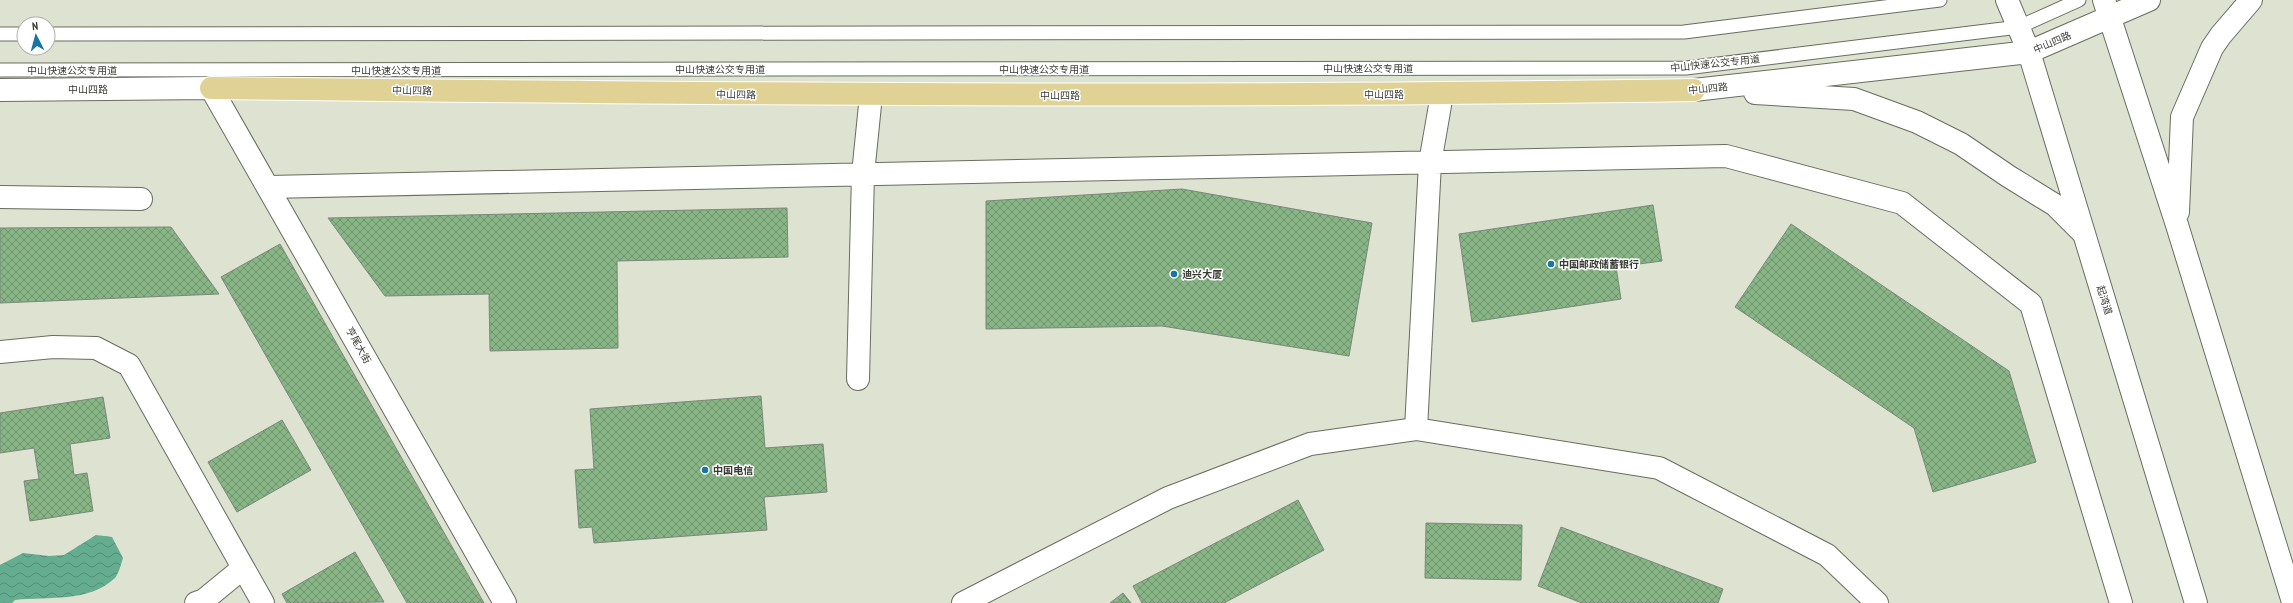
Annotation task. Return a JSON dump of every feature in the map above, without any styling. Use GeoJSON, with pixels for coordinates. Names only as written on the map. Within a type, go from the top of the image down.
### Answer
{"type":"FeatureCollection","features":[{"type":"Feature","properties":{"kind":"main road","name":"中山四路"},"geometry":{"type":"LineString","coordinates":[[212,88],[872,95],[1442,94],[1694,90]]}},
{"type":"Feature","properties":{"kind":"street","name":"起湾道"},"geometry":{"type":"LineString","coordinates":[[2007,0],[2029,52],[2196,603]]}},
{"type":"Feature","properties":{"kind":"street","name":"中山四路"},"geometry":{"type":"LineString","coordinates":[[1694,90],[2029,52],[2107,8],[2149,0]]}},
{"type":"Feature","properties":{"kind":"street"},"geometry":{"type":"LineString","coordinates":[[2177,225],[2182,117],[2212,48],[2251,0]]}},
{"type":"Feature","properties":{"kind":"street"},"geometry":{"type":"LineString","coordinates":[[2107,8],[2128,79],[2177,225],[2293,602]]}},
{"type":"Feature","properties":{"kind":"street","name":"中山四路"},"geometry":{"type":"LineString","coordinates":[[0,90],[212,88]]}},
{"type":"Feature","properties":{"kind":"street","name":"亨尾大街"},"geometry":{"type":"LineString","coordinates":[[212,88],[505,603]]}},
{"type":"Feature","properties":{"kind":"street"},"geometry":{"type":"LineString","coordinates":[[1694,90],[1854,99],[1917,122],[1961,144],[2008,176],[2055,205],[2084,234]]}},
{"type":"Feature","properties":{"kind":"street"},"geometry":{"type":"LineString","coordinates":[[1416,429],[1430,163],[1442,94]]}},
{"type":"Feature","properties":{"kind":"street"},"geometry":{"type":"LineString","coordinates":[[858,379],[863,174],[872,95]]}},
{"type":"Feature","properties":{"kind":"street"},"geometry":{"type":"LineString","coordinates":[[269,187],[1726,156],[1902,203],[2031,304],[2121,603]]}},
{"type":"Feature","properties":{"kind":"street"},"geometry":{"type":"LineString","coordinates":[[0,197],[140,199]]}},
{"type":"Feature","properties":{"kind":"street"},"geometry":{"type":"LineString","coordinates":[[0,352],[53,347],[96,348],[129,365],[263,603]]}},
{"type":"Feature","properties":{"kind":"street"},"geometry":{"type":"LineString","coordinates":[[963,603],[1168,498],[1303,446],[1416,429],[1659,468],[1827,555],[1877,603]]}},
{"type":"Feature","properties":{"kind":"street"},"geometry":{"type":"LineString","coordinates":[[196,603],[204,600],[243,568]]}},
{"type":"Feature","properties":{"kind":"lane"},"geometry":{"type":"LineString","coordinates":[[56,34],[1684,32],[1940,0]]}},
{"type":"Feature","properties":{"kind":"lane","name":"中山快速公交专用道"},"geometry":{"type":"LineString","coordinates":[[0,70],[1686,68],[2019,27],[2080,0]]}},
{"type":"Feature","properties":{"kind":"lane"},"geometry":{"type":"LineString","coordinates":[[0,34],[16,34]]}},
{"type":"Feature","properties":{"kind":"lane"},"geometry":{"type":"LineString","coordinates":[[147,70],[212,88]]}},
{"type":"Feature","properties":{"kind":"water"},"geometry":{"type":"Polygon","coordinates":[[[96,535],[112,537],[123,558],[115,578],[104,586],[81,595],[15,600],[12,603],[0,603],[0,565],[23,553],[49,556],[64,555],[96,535]]]}},
{"type":"Feature","properties":{"kind":"building","name":"迪兴大厦"},"geometry":{"type":"Polygon","coordinates":[[[1182,189],[1372,223],[1349,356],[1162,326],[986,329],[986,201],[1182,189]]]}},
{"type":"Feature","properties":{"kind":"building","name":"中国邮政储蓄银行"},"geometry":{"type":"Polygon","coordinates":[[[1653,205],[1662,261],[1616,267],[1621,299],[1472,322],[1459,234],[1653,205]]]}},
{"type":"Feature","properties":{"kind":"building"},"geometry":{"type":"Polygon","coordinates":[[[787,208],[788,257],[617,261],[618,348],[490,351],[489,294],[385,296],[328,218],[787,208]]]}},
{"type":"Feature","properties":{"kind":"building"},"geometry":{"type":"Polygon","coordinates":[[[1791,224],[2009,371],[2036,462],[1933,492],[1914,428],[1735,307],[1791,224]]]}},
{"type":"Feature","properties":{"kind":"building"},"geometry":{"type":"Polygon","coordinates":[[[171,227],[219,294],[0,303],[0,228],[171,227]]]}},
{"type":"Feature","properties":{"kind":"building"},"geometry":{"type":"Polygon","coordinates":[[[280,244],[484,603],[407,603],[221,277],[280,244]]]}},
{"type":"Feature","properties":{"kind":"building","name":"中国电信"},"geometry":{"type":"Polygon","coordinates":[[[761,396],[765,448],[823,444],[827,492],[764,497],[767,530],[594,543],[592,527],[579,528],[575,470],[594,469],[590,409],[761,396]]]}},
{"type":"Feature","properties":{"kind":"building"},"geometry":{"type":"Polygon","coordinates":[[[103,397],[110,438],[70,444],[74,475],[87,473],[93,511],[30,521],[24,481],[39,479],[34,448],[0,453],[0,413],[103,397]]]}},
{"type":"Feature","properties":{"kind":"building"},"geometry":{"type":"Polygon","coordinates":[[[282,420],[311,470],[237,512],[208,462],[282,420]]]}},
{"type":"Feature","properties":{"kind":"building"},"geometry":{"type":"Polygon","coordinates":[[[1298,500],[1324,550],[1224,603],[1142,603],[1133,586],[1298,500]]]}},
{"type":"Feature","properties":{"kind":"building"},"geometry":{"type":"Polygon","coordinates":[[[1426,523],[1522,525],[1521,580],[1425,578],[1426,523]]]}},
{"type":"Feature","properties":{"kind":"building"},"geometry":{"type":"Polygon","coordinates":[[[1561,527],[1723,589],[1718,603],[1582,603],[1538,586],[1561,527]]]}},
{"type":"Feature","properties":{"kind":"building"},"geometry":{"type":"Polygon","coordinates":[[[355,552],[384,602],[287,603],[282,594],[355,552]]]}},
{"type":"Feature","properties":{"kind":"building"},"geometry":{"type":"Polygon","coordinates":[[[1123,593],[1131,603],[1110,603],[1123,593]]]}},
{"type":"Feature","properties":{"kind":"place","name":"中国邮政储蓄银行"},"geometry":{"type":"Point","coordinates":[1551,264]}},
{"type":"Feature","properties":{"kind":"place","name":"迪兴大厦"},"geometry":{"type":"Point","coordinates":[1174,274]}},
{"type":"Feature","properties":{"kind":"place","name":"中国电信"},"geometry":{"type":"Point","coordinates":[705,470]}}]}
